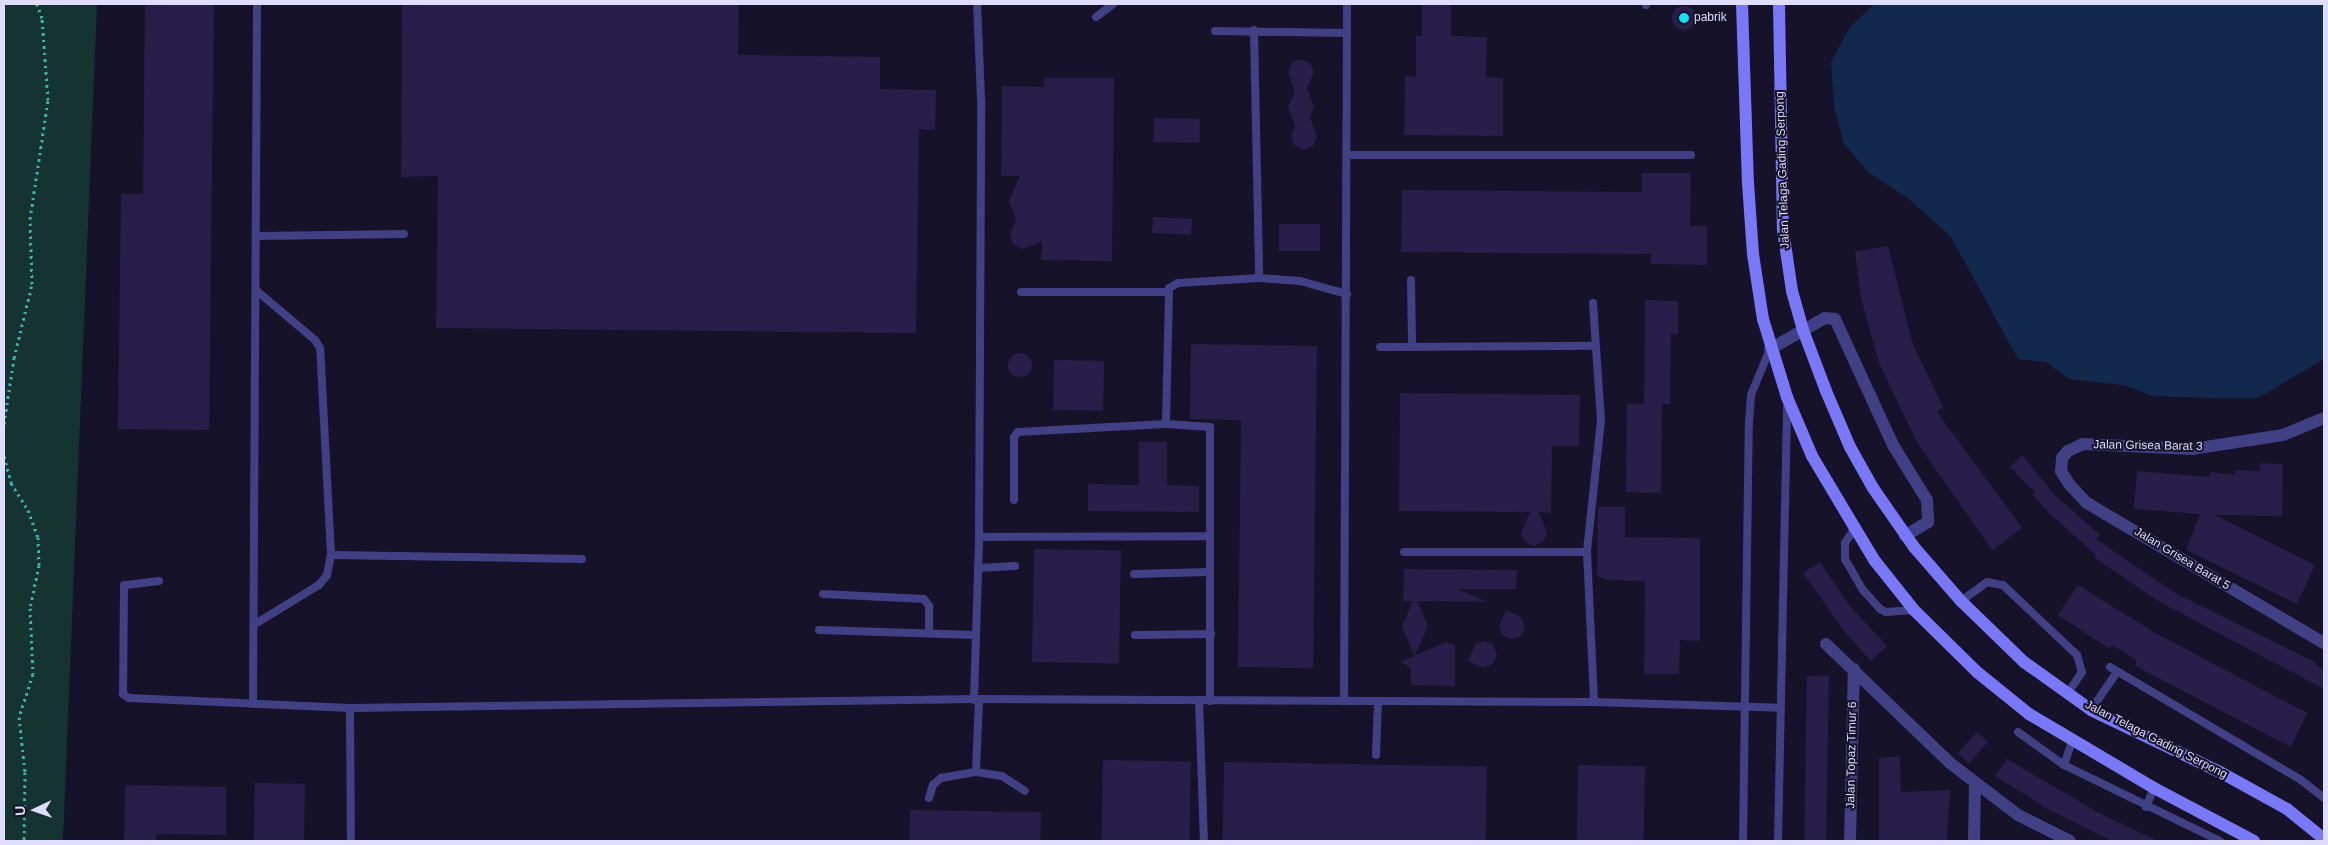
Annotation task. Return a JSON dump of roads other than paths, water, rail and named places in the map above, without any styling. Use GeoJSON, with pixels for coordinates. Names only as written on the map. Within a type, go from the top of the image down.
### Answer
{"type":"FeatureCollection","features":[{"type":"Feature","properties":{"kind":"main road"},"geometry":{"type":"LineString","coordinates":[[1742,4],[1753,254],[1770,349],[1787,397],[1812,456],[1855,528],[1876,561],[1914,610],[1977,672],[2072,742],[2254,841]]}},
{"type":"Feature","properties":{"kind":"main road","name":"Jalan Telaga Gading Serpong"},"geometry":{"type":"LineString","coordinates":[[1779,4],[1783,230],[1803,330],[1850,447],[1906,536],[1961,601],[2024,662],[2091,710],[2220,772],[2287,809],[2324,838]]}},
{"type":"Feature","properties":{"kind":"street"},"geometry":{"type":"LineString","coordinates":[[1770,349],[1825,318],[1835,319],[1893,445],[1927,500],[1928,522],[1906,536]]}},
{"type":"Feature","properties":{"kind":"street","name":"Jalan Grisea Barat 3"},"geometry":{"type":"LineString","coordinates":[[2062,458],[2068,451],[2083,444],[2193,449],[2235,445],[2283,435],[2324,418]]}},
{"type":"Feature","properties":{"kind":"street","name":"Jalan Grisea Barat 5"},"geometry":{"type":"LineString","coordinates":[[2062,458],[2061,471],[2069,484],[2087,503],[2324,643]]}},
{"type":"Feature","properties":{"kind":"street"},"geometry":{"type":"LineString","coordinates":[[1826,644],[1854,669],[1887,705],[1975,782],[2018,815],[2070,841]]}},
{"type":"Feature","properties":{"kind":"street","name":"Jalan Topaz Timur 6"},"geometry":{"type":"LineString","coordinates":[[1850,841],[1854,669]]}},
{"type":"Feature","properties":{"kind":"street"},"geometry":{"type":"LineString","coordinates":[[1974,841],[1975,782]]}},
{"type":"Feature","properties":{"kind":"lane"},"geometry":{"type":"LineString","coordinates":[[253,704],[258,236],[258,4]]}},
{"type":"Feature","properties":{"kind":"lane"},"geometry":{"type":"LineString","coordinates":[[976,772],[977,699],[975,634],[979,538],[981,98],[977,4]]}},
{"type":"Feature","properties":{"kind":"lane"},"geometry":{"type":"LineString","coordinates":[[1096,17],[1113,4]]}},
{"type":"Feature","properties":{"kind":"lane"},"geometry":{"type":"LineString","coordinates":[[1344,701],[1348,155],[1347,4]]}},
{"type":"Feature","properties":{"kind":"lane"},"geometry":{"type":"LineString","coordinates":[[1254,30],[1259,278]]}},
{"type":"Feature","properties":{"kind":"lane"},"geometry":{"type":"LineString","coordinates":[[1215,31],[1347,32]]}},
{"type":"Feature","properties":{"kind":"lane"},"geometry":{"type":"LineString","coordinates":[[1348,155],[1691,155]]}},
{"type":"Feature","properties":{"kind":"lane"},"geometry":{"type":"LineString","coordinates":[[258,236],[404,234]]}},
{"type":"Feature","properties":{"kind":"lane"},"geometry":{"type":"LineString","coordinates":[[1021,292],[1168,292],[1178,283],[1259,278],[1300,281],[1347,294]]}},
{"type":"Feature","properties":{"kind":"lane"},"geometry":{"type":"LineString","coordinates":[[1411,280],[1412,347]]}},
{"type":"Feature","properties":{"kind":"lane"},"geometry":{"type":"LineString","coordinates":[[255,624],[319,585],[327,575],[331,555],[320,348],[257,291]]}},
{"type":"Feature","properties":{"kind":"lane"},"geometry":{"type":"LineString","coordinates":[[1166,424],[1168,292]]}},
{"type":"Feature","properties":{"kind":"lane"},"geometry":{"type":"LineString","coordinates":[[1592,303],[1601,420],[1587,552],[1594,702]]}},
{"type":"Feature","properties":{"kind":"lane"},"geometry":{"type":"LineString","coordinates":[[1380,347],[1596,346]]}},
{"type":"Feature","properties":{"kind":"lane"},"geometry":{"type":"LineString","coordinates":[[1743,841],[1749,423],[1751,395],[1770,349]]}},
{"type":"Feature","properties":{"kind":"lane"},"geometry":{"type":"LineString","coordinates":[[1778,841],[1787,397]]}},
{"type":"Feature","properties":{"kind":"lane"},"geometry":{"type":"LineString","coordinates":[[1014,500],[1014,437],[1017,433],[1166,424],[1208,426],[1211,429],[1210,701]]}},
{"type":"Feature","properties":{"kind":"lane"},"geometry":{"type":"LineString","coordinates":[[1855,528],[1845,543],[1845,559],[1863,590],[1880,609],[1886,612],[1914,610]]}},
{"type":"Feature","properties":{"kind":"lane"},"geometry":{"type":"LineString","coordinates":[[979,538],[1210,536]]}},
{"type":"Feature","properties":{"kind":"lane"},"geometry":{"type":"LineString","coordinates":[[1404,552],[1587,552]]}},
{"type":"Feature","properties":{"kind":"lane"},"geometry":{"type":"LineString","coordinates":[[331,555],[582,559]]}},
{"type":"Feature","properties":{"kind":"lane"},"geometry":{"type":"LineString","coordinates":[[978,568],[1014,566]]}},
{"type":"Feature","properties":{"kind":"lane"},"geometry":{"type":"LineString","coordinates":[[1134,574],[1209,572]]}},
{"type":"Feature","properties":{"kind":"lane"},"geometry":{"type":"LineString","coordinates":[[159,581],[124,585],[124,696],[350,708],[977,699],[1594,702],[1781,708]]}},
{"type":"Feature","properties":{"kind":"lane"},"geometry":{"type":"LineString","coordinates":[[1961,601],[1987,582],[2003,586],[2077,655],[2082,672],[2068,693]]}},
{"type":"Feature","properties":{"kind":"lane"},"geometry":{"type":"LineString","coordinates":[[823,594],[924,599],[929,606],[929,633]]}},
{"type":"Feature","properties":{"kind":"lane"},"geometry":{"type":"LineString","coordinates":[[819,630],[975,634]]}},
{"type":"Feature","properties":{"kind":"lane"},"geometry":{"type":"LineString","coordinates":[[1135,635],[1210,634]]}},
{"type":"Feature","properties":{"kind":"lane"},"geometry":{"type":"LineString","coordinates":[[2091,710],[2114,670],[2293,775],[2324,798]]}},
{"type":"Feature","properties":{"kind":"lane"},"geometry":{"type":"LineString","coordinates":[[1199,700],[1204,841]]}},
{"type":"Feature","properties":{"kind":"lane"},"geometry":{"type":"LineString","coordinates":[[1376,755],[1378,701]]}},
{"type":"Feature","properties":{"kind":"lane"},"geometry":{"type":"LineString","coordinates":[[350,708],[350,841]]}},
{"type":"Feature","properties":{"kind":"lane"},"geometry":{"type":"LineString","coordinates":[[2018,732],[2064,765],[2146,807],[2220,841]]}},
{"type":"Feature","properties":{"kind":"lane"},"geometry":{"type":"LineString","coordinates":[[2064,765],[2072,742]]}},
{"type":"Feature","properties":{"kind":"lane"},"geometry":{"type":"LineString","coordinates":[[929,798],[933,785],[941,778],[976,772],[1002,776],[1025,791]]}},
{"type":"Feature","properties":{"kind":"lane"},"geometry":{"type":"LineString","coordinates":[[2146,807],[2154,788]]}},
{"type":"Feature","properties":{"kind":"water"},"geometry":{"type":"Polygon","coordinates":[[[1874,4],[2324,4],[2324,359],[2258,398],[2215,398],[2153,396],[2122,385],[2069,379],[2046,362],[2018,359],[1951,237],[1909,199],[1868,172],[1844,144],[1834,106],[1831,62],[1850,27],[1874,4]]]}},
{"type":"Feature","properties":{"kind":"place","name":"pabrik"},"geometry":{"type":"Point","coordinates":[1684,18]}}]}
